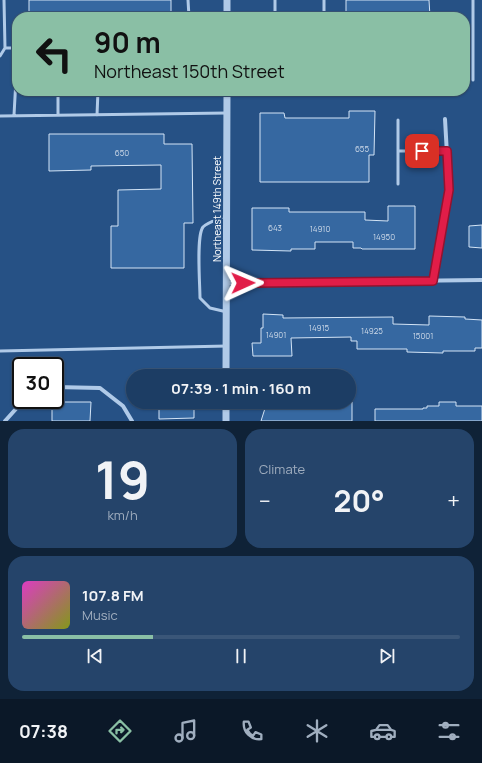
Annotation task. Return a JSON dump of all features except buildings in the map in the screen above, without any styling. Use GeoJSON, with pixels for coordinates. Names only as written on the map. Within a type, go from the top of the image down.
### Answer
{"type":"FeatureCollection","features":[{"type":"Feature","properties":{"kind":"street"},"geometry":{"type":"LineString","coordinates":[[226,0],[227,12]]}},
{"type":"Feature","properties":{"kind":"street","name":"Northeast 149th Street"},"geometry":{"type":"LineString","coordinates":[[226,369],[227,96]]}},
{"type":"Feature","properties":{"kind":"street"},"geometry":{"type":"LineString","coordinates":[[433,281],[449,190],[445,119]]}},
{"type":"Feature","properties":{"kind":"street"},"geometry":{"type":"LineString","coordinates":[[227,283],[482,280]]}},
{"type":"Feature","properties":{"kind":"street"},"geometry":{"type":"LineString","coordinates":[[64,387],[100,388],[123,406],[132,421]]}},
{"type":"Feature","properties":{"kind":"street"},"geometry":{"type":"LineString","coordinates":[[6,421],[16,409]]}},
{"type":"Feature","properties":{"kind":"street"},"geometry":{"type":"LineString","coordinates":[[226,409],[226,421]]}},
{"type":"Feature","properties":{"kind":"lane"},"geometry":{"type":"LineString","coordinates":[[0,56],[5,48],[4,0]]}},
{"type":"Feature","properties":{"kind":"lane"},"geometry":{"type":"LineString","coordinates":[[188,0],[188,12]]}},
{"type":"Feature","properties":{"kind":"lane"},"geometry":{"type":"LineString","coordinates":[[275,0],[275,12]]}},
{"type":"Feature","properties":{"kind":"lane"},"geometry":{"type":"LineString","coordinates":[[324,0],[324,12]]}},
{"type":"Feature","properties":{"kind":"lane"},"geometry":{"type":"LineString","coordinates":[[473,0],[473,80]]}},
{"type":"Feature","properties":{"kind":"lane"},"geometry":{"type":"LineString","coordinates":[[5,48],[12,48]]}},
{"type":"Feature","properties":{"kind":"lane"},"geometry":{"type":"LineString","coordinates":[[14,116],[15,96]]}},
{"type":"Feature","properties":{"kind":"lane"},"geometry":{"type":"LineString","coordinates":[[58,96],[58,115]]}},
{"type":"Feature","properties":{"kind":"lane"},"geometry":{"type":"LineString","coordinates":[[97,114],[98,96]]}},
{"type":"Feature","properties":{"kind":"lane"},"geometry":{"type":"LineString","coordinates":[[0,116],[227,113]]}},
{"type":"Feature","properties":{"kind":"lane"},"geometry":{"type":"LineString","coordinates":[[398,120],[398,184]]}},
{"type":"Feature","properties":{"kind":"lane"},"geometry":{"type":"LineString","coordinates":[[398,151],[447,151]]}},
{"type":"Feature","properties":{"kind":"lane"},"geometry":{"type":"LineString","coordinates":[[227,215],[204,226],[199,233],[200,298],[210,308],[227,312]]}},
{"type":"Feature","properties":{"kind":"lane"},"geometry":{"type":"LineString","coordinates":[[0,352],[227,346]]}},
{"type":"Feature","properties":{"kind":"route"},"geometry":{"type":"LineString","coordinates":[[243,283],[433,281],[449,190],[447,151],[422,151]]}}]}
